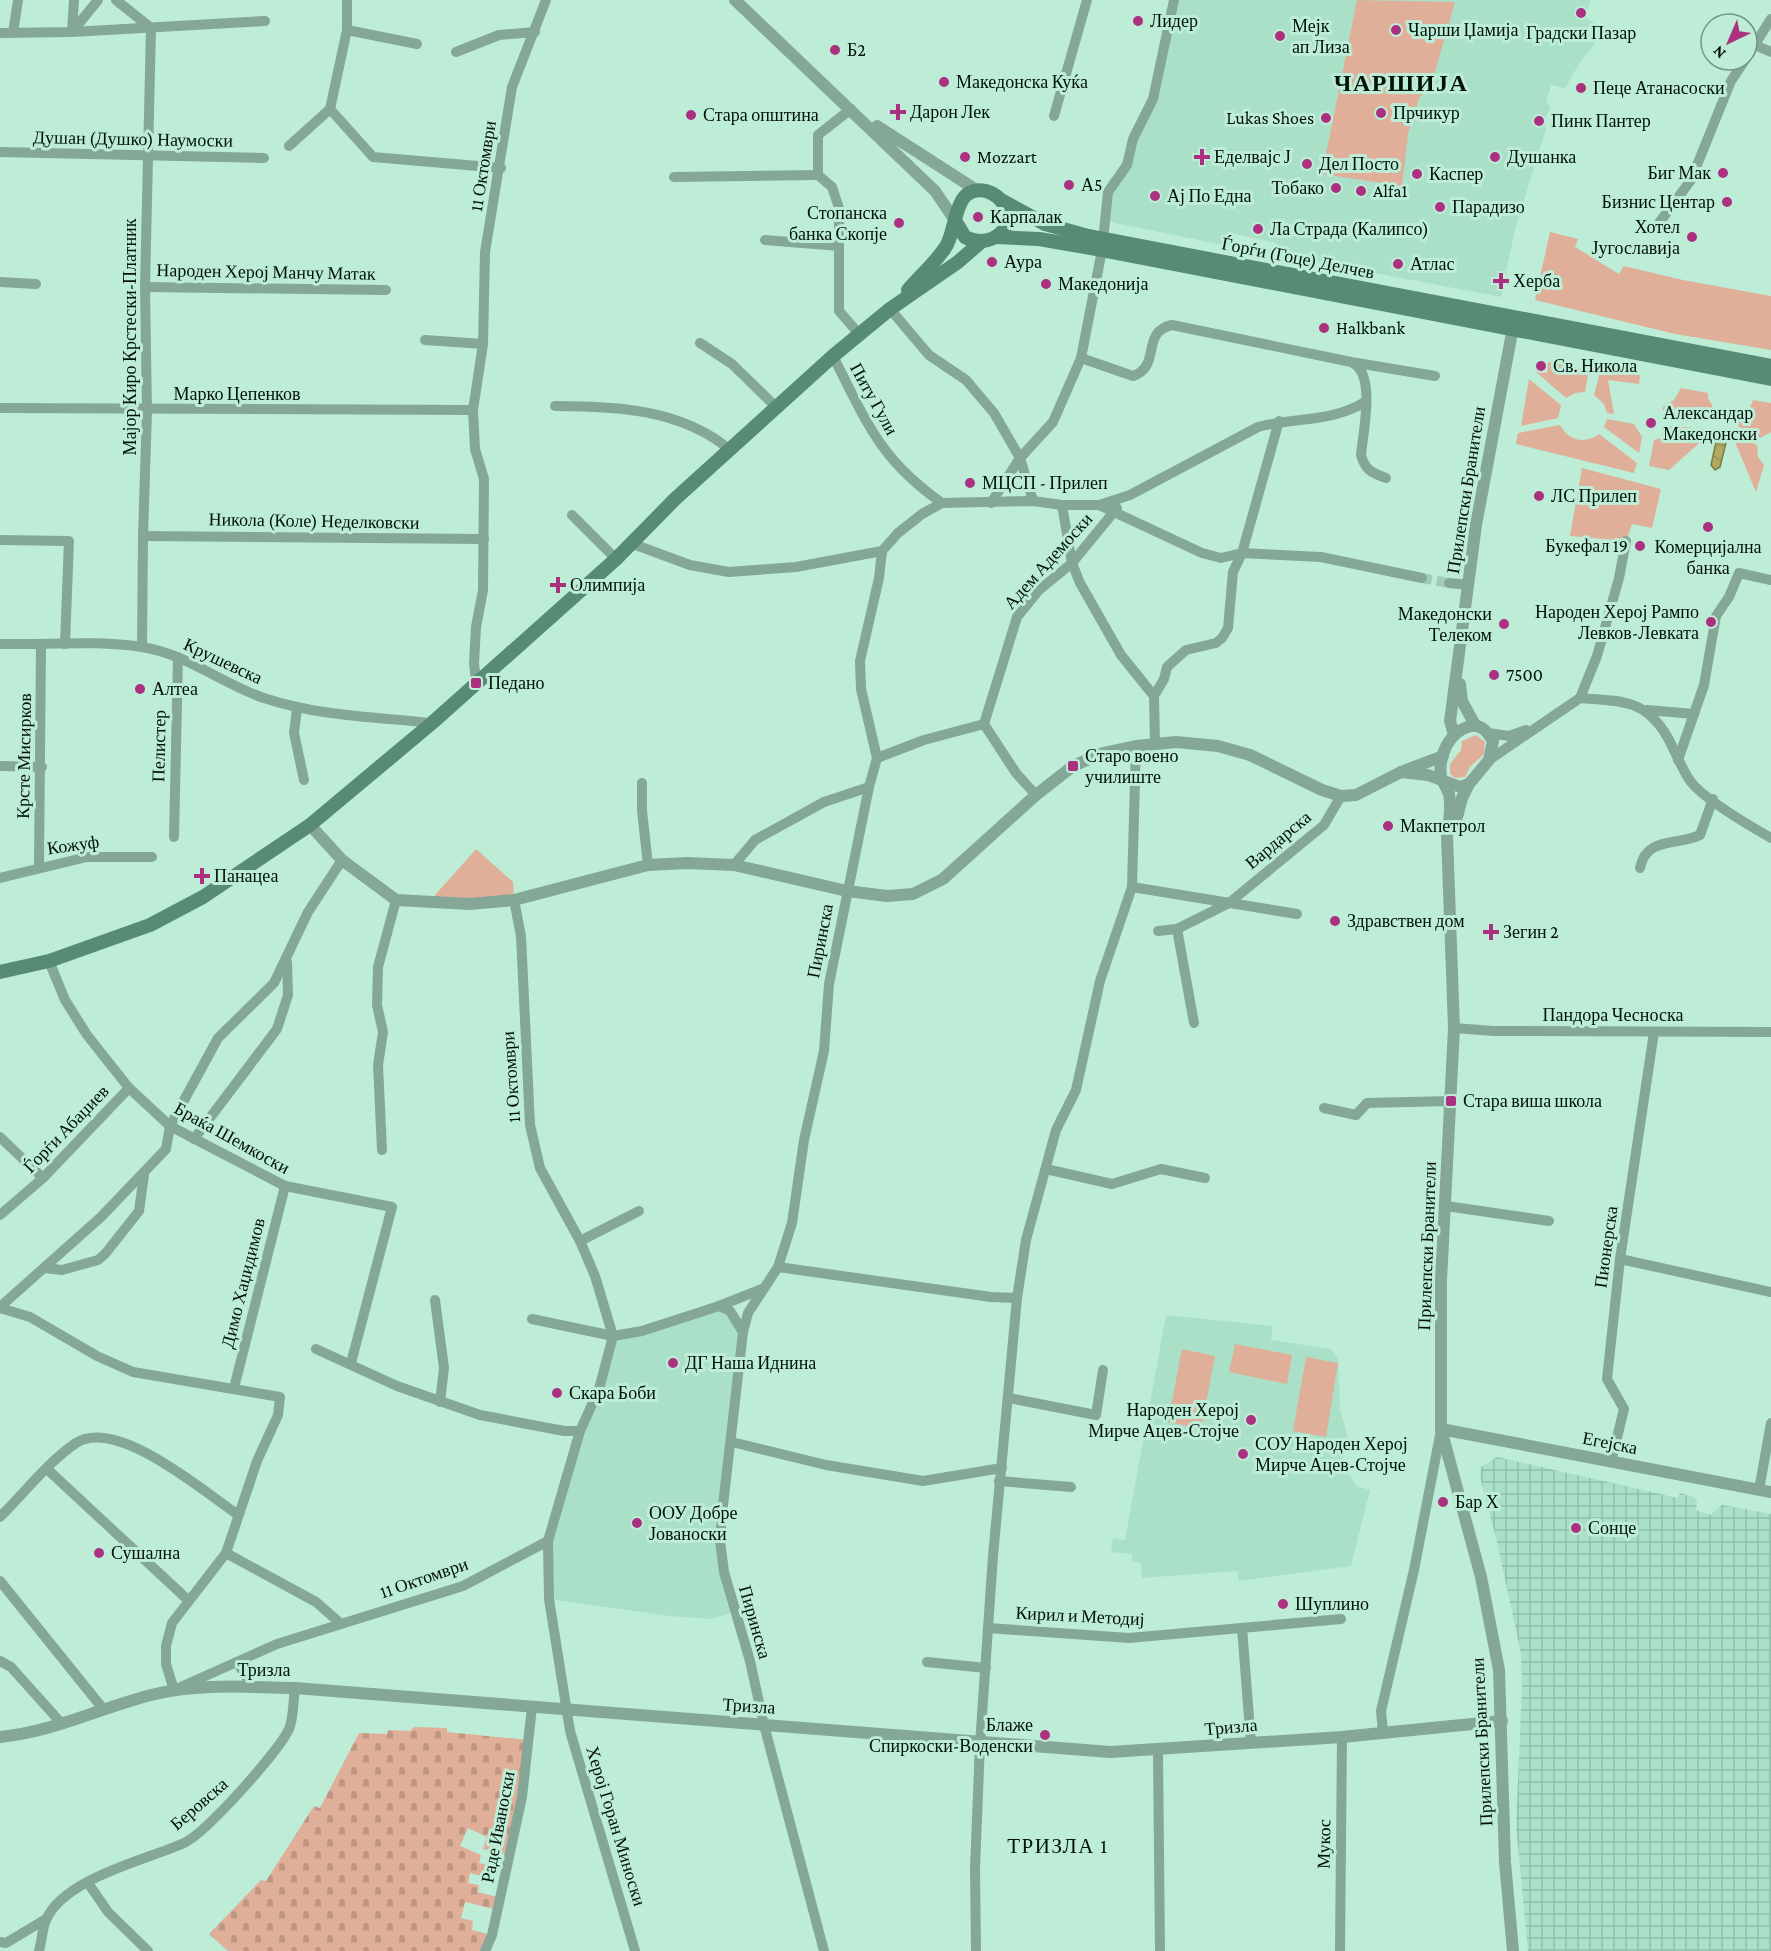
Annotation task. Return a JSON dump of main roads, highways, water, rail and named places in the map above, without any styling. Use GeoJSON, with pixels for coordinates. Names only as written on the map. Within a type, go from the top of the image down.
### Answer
{"type":"FeatureCollection","features":[{"type":"Feature","properties":{"kind":"main road"},"geometry":{"type":"LineString","coordinates":[[0,972],[49,960],[150,925],[203,897],[310,825],[432,723],[633,544],[675,499],[832,356],[890,309],[958,262],[981,242],[997,237],[1006,223],[1007,215],[1001,200],[987,191],[970,193],[958,205],[956,222],[945,249],[890,309]]}},
{"type":"Feature","properties":{"kind":"main road","name":"Ѓорѓи (Гоце) Делчев"},"geometry":{"type":"LineString","coordinates":[[1001,200],[1045,224],[1102,244]]}},
{"type":"Feature","properties":{"kind":"main road"},"geometry":{"type":"LineString","coordinates":[[956,222],[965,237],[981,242]]}},
{"type":"Feature","properties":{"kind":"main road","name":"Ѓорѓи (Гоце) Делчев"},"geometry":{"type":"LineString","coordinates":[[997,237],[1102,244],[1513,323],[1771,379]]}},
{"type":"Feature","properties":{"kind":"main road","name":"Ѓорѓи (Гоце) Делчев"},"geometry":{"type":"LineString","coordinates":[[1513,323],[1771,366]]}},
{"type":"Feature","properties":{"kind":"water"},"geometry":{"type":"Polygon","coordinates":[[[1723,433],[1727,439],[1720,467],[1715,470],[1711,465],[1717,437],[1723,433]]]}},
{"type":"Feature","properties":{"kind":"tunnel"},"geometry":{"type":"LineString","coordinates":[[1422,578],[1449,583]]}},
{"type":"Feature","properties":{"kind":"place","name":"Градски Пазар"},"geometry":{"type":"Point","coordinates":[1581,13]}},
{"type":"Feature","properties":{"kind":"place","name":"Лидер"},"geometry":{"type":"Point","coordinates":[1138,21]}},
{"type":"Feature","properties":{"kind":"place","name":"Чарши Џамија"},"geometry":{"type":"Point","coordinates":[1396,30]}},
{"type":"Feature","properties":{"kind":"place","name":"Мејк ап Лиза"},"geometry":{"type":"Point","coordinates":[1280,36]}},
{"type":"Feature","properties":{"kind":"place","name":"Б2"},"geometry":{"type":"Point","coordinates":[835,50]}},
{"type":"Feature","properties":{"kind":"place","name":"Македонска Куќа"},"geometry":{"type":"Point","coordinates":[944,82]}},
{"type":"Feature","properties":{"kind":"place","name":"Пеце Атанасоски"},"geometry":{"type":"Point","coordinates":[1581,88]}},
{"type":"Feature","properties":{"kind":"place","name":"Дарон Лек"},"geometry":{"type":"Point","coordinates":[898,112]}},
{"type":"Feature","properties":{"kind":"place","name":"Прчикур"},"geometry":{"type":"Point","coordinates":[1381,113]}},
{"type":"Feature","properties":{"kind":"place","name":"Стара општина"},"geometry":{"type":"Point","coordinates":[691,115]}},
{"type":"Feature","properties":{"kind":"place","name":"Lukas Shoes"},"geometry":{"type":"Point","coordinates":[1326,118]}},
{"type":"Feature","properties":{"kind":"place","name":"Пинк Пантер"},"geometry":{"type":"Point","coordinates":[1539,121]}},
{"type":"Feature","properties":{"kind":"place","name":"Mozzart"},"geometry":{"type":"Point","coordinates":[965,157]}},
{"type":"Feature","properties":{"kind":"place","name":"Еделвајс Ј"},"geometry":{"type":"Point","coordinates":[1202,157]}},
{"type":"Feature","properties":{"kind":"place","name":"Душанка"},"geometry":{"type":"Point","coordinates":[1495,157]}},
{"type":"Feature","properties":{"kind":"place","name":"Дел Посто"},"geometry":{"type":"Point","coordinates":[1307,164]}},
{"type":"Feature","properties":{"kind":"place","name":"Биг Мак"},"geometry":{"type":"Point","coordinates":[1723,173]}},
{"type":"Feature","properties":{"kind":"place","name":"Каспер"},"geometry":{"type":"Point","coordinates":[1417,174]}},
{"type":"Feature","properties":{"kind":"place","name":"А5"},"geometry":{"type":"Point","coordinates":[1069,185]}},
{"type":"Feature","properties":{"kind":"place","name":"Тобако"},"geometry":{"type":"Point","coordinates":[1336,188]}},
{"type":"Feature","properties":{"kind":"place","name":"Alfa1"},"geometry":{"type":"Point","coordinates":[1361,191]}},
{"type":"Feature","properties":{"kind":"place","name":"Ај По Една"},"geometry":{"type":"Point","coordinates":[1155,196]}},
{"type":"Feature","properties":{"kind":"place","name":"Бизнис Центар"},"geometry":{"type":"Point","coordinates":[1727,202]}},
{"type":"Feature","properties":{"kind":"place","name":"Парадизо"},"geometry":{"type":"Point","coordinates":[1440,207]}},
{"type":"Feature","properties":{"kind":"place","name":"Карпалак"},"geometry":{"type":"Point","coordinates":[978,217]}},
{"type":"Feature","properties":{"kind":"place","name":"Стопанска банка Скопје"},"geometry":{"type":"Point","coordinates":[899,223]}},
{"type":"Feature","properties":{"kind":"place","name":"Ла Страда (Калипсо)"},"geometry":{"type":"Point","coordinates":[1258,229]}},
{"type":"Feature","properties":{"kind":"place","name":"Хотел Југославија"},"geometry":{"type":"Point","coordinates":[1692,237]}},
{"type":"Feature","properties":{"kind":"place","name":"Аура"},"geometry":{"type":"Point","coordinates":[992,262]}},
{"type":"Feature","properties":{"kind":"place","name":"Атлас"},"geometry":{"type":"Point","coordinates":[1398,264]}},
{"type":"Feature","properties":{"kind":"place","name":"Херба"},"geometry":{"type":"Point","coordinates":[1501,281]}},
{"type":"Feature","properties":{"kind":"place","name":"Македонија"},"geometry":{"type":"Point","coordinates":[1046,284]}},
{"type":"Feature","properties":{"kind":"place","name":"Halkbank"},"geometry":{"type":"Point","coordinates":[1324,328]}},
{"type":"Feature","properties":{"kind":"place","name":"Св. Никола"},"geometry":{"type":"Point","coordinates":[1541,366]}},
{"type":"Feature","properties":{"kind":"place","name":"Александар Македонски"},"geometry":{"type":"Point","coordinates":[1651,423]}},
{"type":"Feature","properties":{"kind":"place","name":"МЦСП - Прилеп"},"geometry":{"type":"Point","coordinates":[970,483]}},
{"type":"Feature","properties":{"kind":"place","name":"ЛС Прилеп"},"geometry":{"type":"Point","coordinates":[1539,496]}},
{"type":"Feature","properties":{"kind":"place","name":"Комерцијална банка"},"geometry":{"type":"Point","coordinates":[1708,527]}},
{"type":"Feature","properties":{"kind":"place","name":"Букефал 19"},"geometry":{"type":"Point","coordinates":[1640,546]}},
{"type":"Feature","properties":{"kind":"place","name":"Олимпија"},"geometry":{"type":"Point","coordinates":[558,585]}},
{"type":"Feature","properties":{"kind":"place","name":"Народен Херој Рампо Левков-Левката"},"geometry":{"type":"Point","coordinates":[1711,622]}},
{"type":"Feature","properties":{"kind":"place","name":"Македонски Телеком"},"geometry":{"type":"Point","coordinates":[1504,624]}},
{"type":"Feature","properties":{"kind":"place","name":"7500"},"geometry":{"type":"Point","coordinates":[1494,675]}},
{"type":"Feature","properties":{"kind":"place","name":"Педано"},"geometry":{"type":"Point","coordinates":[476,683]}},
{"type":"Feature","properties":{"kind":"place","name":"Алтеа"},"geometry":{"type":"Point","coordinates":[140,689]}},
{"type":"Feature","properties":{"kind":"place","name":"Старо воено училиште"},"geometry":{"type":"Point","coordinates":[1073,766]}},
{"type":"Feature","properties":{"kind":"place","name":"Макпетрол"},"geometry":{"type":"Point","coordinates":[1388,826]}},
{"type":"Feature","properties":{"kind":"place","name":"Панацеа"},"geometry":{"type":"Point","coordinates":[202,876]}},
{"type":"Feature","properties":{"kind":"place","name":"Здравствен дом"},"geometry":{"type":"Point","coordinates":[1335,921]}},
{"type":"Feature","properties":{"kind":"place","name":"Зегин 2"},"geometry":{"type":"Point","coordinates":[1491,932]}},
{"type":"Feature","properties":{"kind":"place","name":"Стара виша школа"},"geometry":{"type":"Point","coordinates":[1451,1101]}},
{"type":"Feature","properties":{"kind":"place","name":"ДГ Наша Иднина"},"geometry":{"type":"Point","coordinates":[673,1363]}},
{"type":"Feature","properties":{"kind":"place","name":"Скара Боби"},"geometry":{"type":"Point","coordinates":[557,1393]}},
{"type":"Feature","properties":{"kind":"place","name":"Народен Херој Мирче Ацев-Стојче"},"geometry":{"type":"Point","coordinates":[1251,1420]}},
{"type":"Feature","properties":{"kind":"place","name":"СОУ Народен Херој Мирче Ацев-Стојче"},"geometry":{"type":"Point","coordinates":[1243,1454]}},
{"type":"Feature","properties":{"kind":"place","name":"Бар Х"},"geometry":{"type":"Point","coordinates":[1443,1502]}},
{"type":"Feature","properties":{"kind":"place","name":"ООУ Добре Јованоски"},"geometry":{"type":"Point","coordinates":[637,1523]}},
{"type":"Feature","properties":{"kind":"place","name":"Сонце"},"geometry":{"type":"Point","coordinates":[1576,1528]}},
{"type":"Feature","properties":{"kind":"place","name":"Сушална"},"geometry":{"type":"Point","coordinates":[99,1553]}},
{"type":"Feature","properties":{"kind":"place","name":"Шуплино"},"geometry":{"type":"Point","coordinates":[1283,1604]}},
{"type":"Feature","properties":{"kind":"place","name":"Блаже Спиркоски-Воденски"},"geometry":{"type":"Point","coordinates":[1045,1735]}},
{"type":"Feature","properties":{"kind":"district","name":"ЧАРШИЈА"},"geometry":{"type":"Point","coordinates":[1401,82]}},
{"type":"Feature","properties":{"kind":"district","name":"ТРИЗЛА 1"},"geometry":{"type":"Point","coordinates":[1058,1846]}}]}
